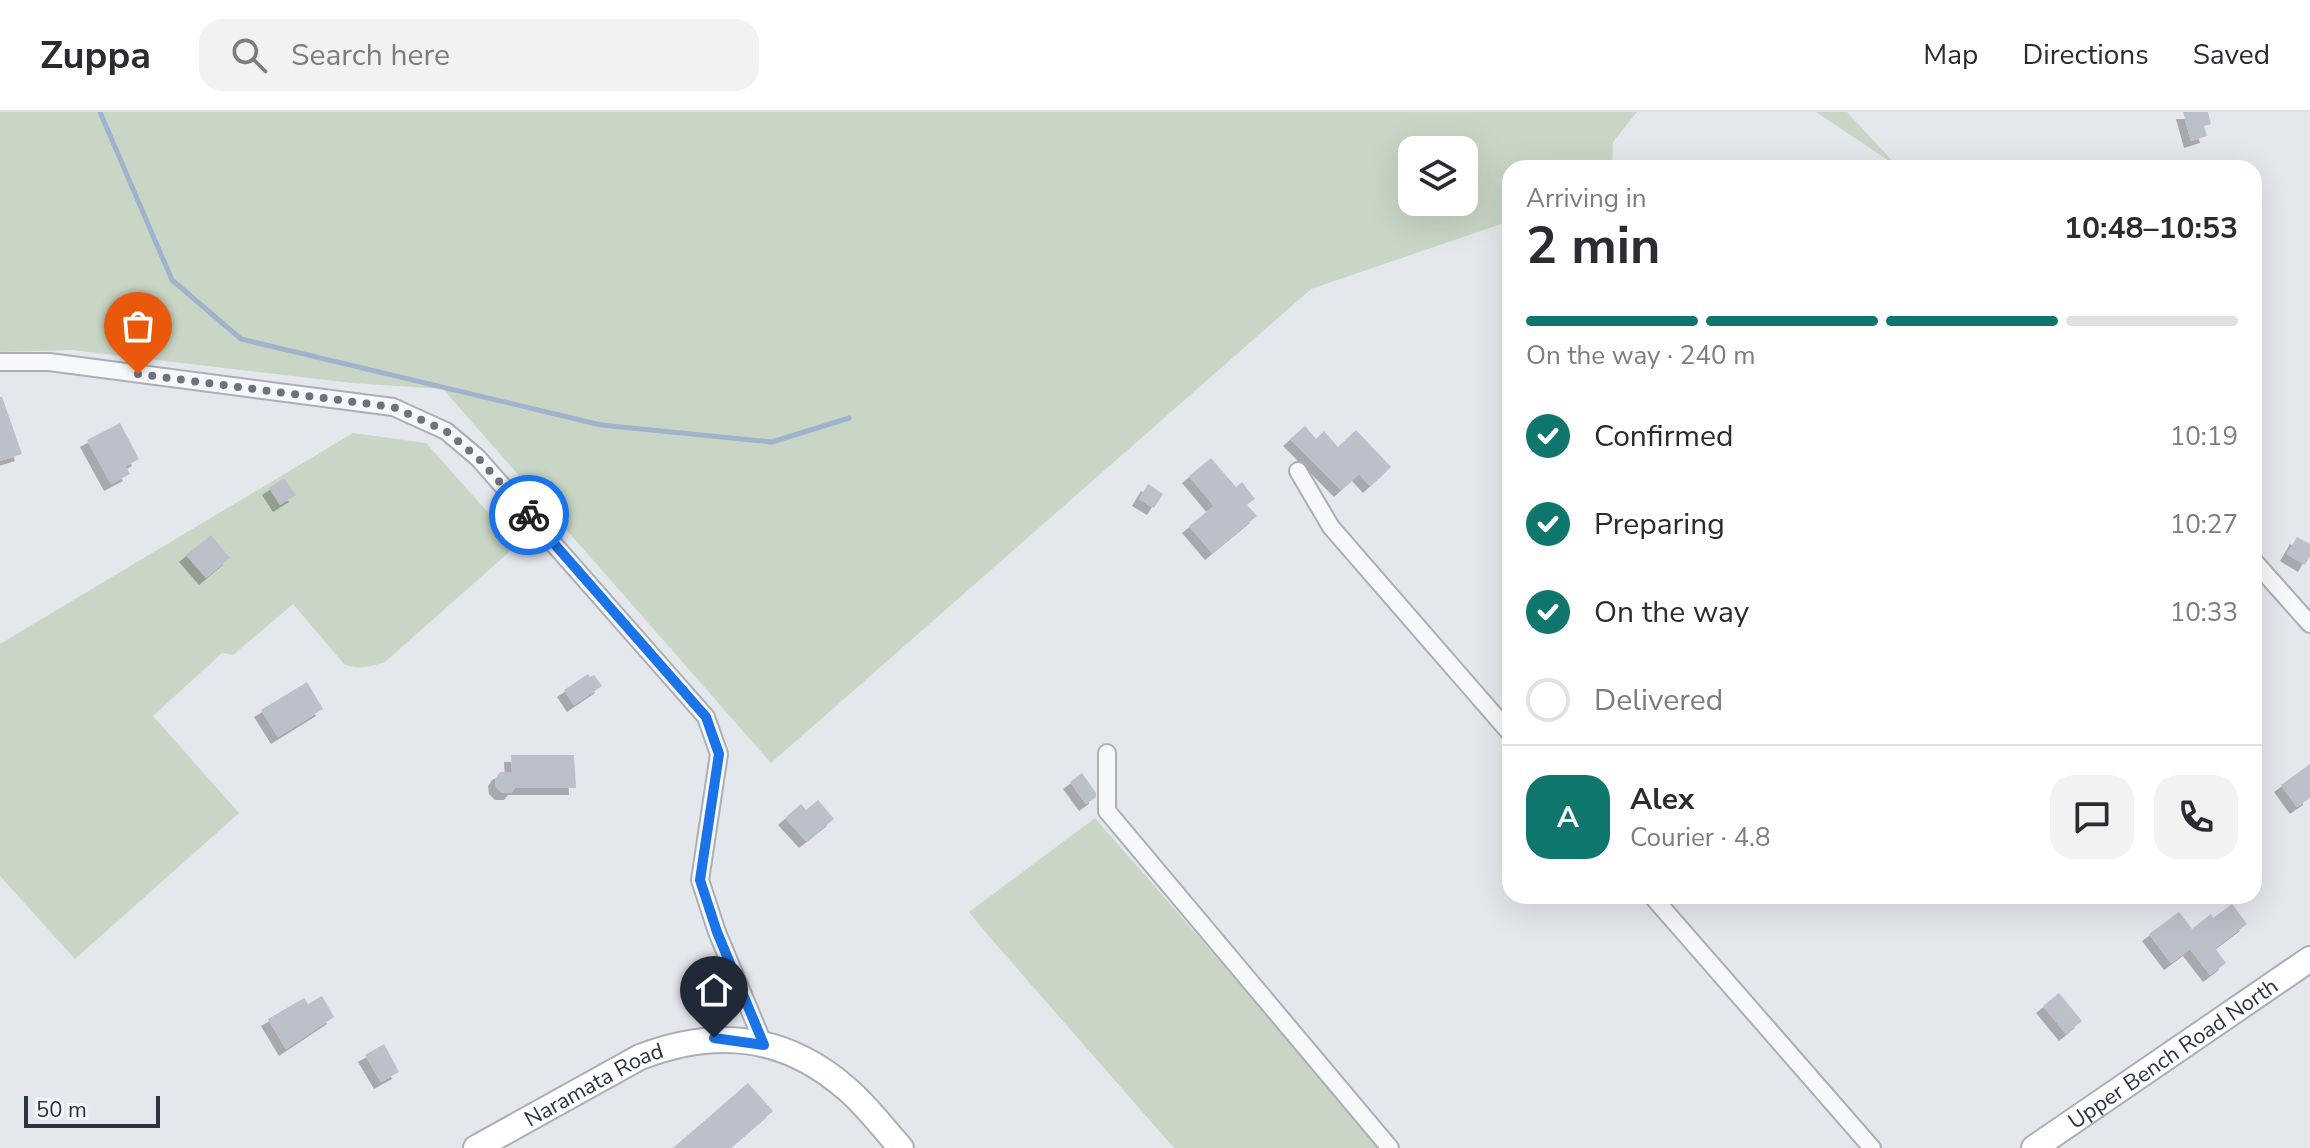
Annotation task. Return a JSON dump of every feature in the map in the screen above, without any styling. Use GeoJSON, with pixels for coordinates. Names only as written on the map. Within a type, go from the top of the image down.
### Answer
{"type":"FeatureCollection","features":[{"type":"Feature","properties":{"kind":"main road","name":"Upper Bench Road North"},"geometry":{"type":"LineString","coordinates":[[2034,1148],[2310,959]]}},
{"type":"Feature","properties":{"kind":"main road","name":"Naramata Road"},"geometry":{"type":"LineString","coordinates":[[476,1148],[640,1057],[668,1046],[714,1038],[764,1045],[821,1068],[850,1091],[901,1148]]}},
{"type":"Feature","properties":{"kind":"street"},"geometry":{"type":"LineString","coordinates":[[0,362],[49,362],[393,407],[446,431],[478,458],[706,717],[719,754],[700,880],[717,932],[764,1045]]}},
{"type":"Feature","properties":{"kind":"street"},"geometry":{"type":"LineString","coordinates":[[1298,471],[1331,527],[1502,724]]}},
{"type":"Feature","properties":{"kind":"street"},"geometry":{"type":"LineString","coordinates":[[2262,570],[2310,624]]}},
{"type":"Feature","properties":{"kind":"street"},"geometry":{"type":"LineString","coordinates":[[1107,753],[1107,811],[1390,1148]]}},
{"type":"Feature","properties":{"kind":"street"},"geometry":{"type":"LineString","coordinates":[[1659,904],[1872,1148]]}},
{"type":"Feature","properties":{"kind":"green space"},"geometry":{"type":"Polygon","coordinates":[[[0,112],[1637,112],[1613,142],[1612,160],[1502,160],[1502,224],[1311,289],[771,763],[443,389],[352,383],[72,350],[0,352],[0,112]]]}},
{"type":"Feature","properties":{"kind":"green space"},"geometry":{"type":"Polygon","coordinates":[[[1816,112],[1847,112],[1892,160],[1816,112]]]}},
{"type":"Feature","properties":{"kind":"green space"},"geometry":{"type":"Polygon","coordinates":[[[353,433],[426,443],[517,545],[385,662],[364,667],[344,664],[293,604],[233,655],[222,653],[153,716],[239,813],[75,959],[0,876],[0,644],[353,433]]]}},
{"type":"Feature","properties":{"kind":"green space"},"geometry":{"type":"Polygon","coordinates":[[[1095,818],[1383,1148],[1174,1148],[986,933],[969,912],[1095,818]]]}},
{"type":"Feature","properties":{"kind":"building"},"geometry":{"type":"Polygon","coordinates":[[[2183,112],[2208,112],[2211,124],[2204,126],[2207,136],[2191,141],[2183,112]]]}},
{"type":"Feature","properties":{"kind":"building"},"geometry":{"type":"Polygon","coordinates":[[[0,397],[22,454],[0,461],[0,397]]]}},
{"type":"Feature","properties":{"kind":"building"},"geometry":{"type":"Polygon","coordinates":[[[120,423],[139,459],[126,466],[130,474],[111,484],[87,440],[120,423]]]}},
{"type":"Feature","properties":{"kind":"building"},"geometry":{"type":"Polygon","coordinates":[[[1305,426],[1316,439],[1324,431],[1338,447],[1356,430],[1391,467],[1370,486],[1359,474],[1341,490],[1290,439],[1305,426]]]}},
{"type":"Feature","properties":{"kind":"building"},"geometry":{"type":"Polygon","coordinates":[[[1211,458],[1236,487],[1242,482],[1255,499],[1247,505],[1257,516],[1212,553],[1189,526],[1214,506],[1189,476],[1211,458]]]}},
{"type":"Feature","properties":{"kind":"building"},"geometry":{"type":"Polygon","coordinates":[[[284,478],[296,495],[280,505],[269,488],[284,478]]]}},
{"type":"Feature","properties":{"kind":"building"},"geometry":{"type":"Polygon","coordinates":[[[1148,484],[1163,494],[1154,508],[1139,499],[1148,484]]]}},
{"type":"Feature","properties":{"kind":"building"},"geometry":{"type":"Polygon","coordinates":[[[211,535],[230,558],[206,578],[186,555],[211,535]]]}},
{"type":"Feature","properties":{"kind":"building"},"geometry":{"type":"Polygon","coordinates":[[[2297,537],[2310,544],[2310,556],[2305,565],[2287,554],[2297,537]]]}},
{"type":"Feature","properties":{"kind":"building"},"geometry":{"type":"Polygon","coordinates":[[[588,674],[590,677],[594,675],[602,686],[574,705],[564,690],[588,674]]]}},
{"type":"Feature","properties":{"kind":"building"},"geometry":{"type":"Polygon","coordinates":[[[307,682],[323,709],[278,737],[261,710],[307,682]]]}},
{"type":"Feature","properties":{"kind":"building"},"geometry":{"type":"Polygon","coordinates":[[[511,755],[574,755],[576,788],[515,788],[511,793],[502,793],[496,787],[495,779],[500,772],[512,772],[511,755]]]}},
{"type":"Feature","properties":{"kind":"building"},"geometry":{"type":"Polygon","coordinates":[[[2310,764],[2310,798],[2297,807],[2281,785],[2310,764]]]}},
{"type":"Feature","properties":{"kind":"building"},"geometry":{"type":"Polygon","coordinates":[[[1082,773],[1096,793],[1096,797],[1086,804],[1070,782],[1082,773]]]}},
{"type":"Feature","properties":{"kind":"building"},"geometry":{"type":"Polygon","coordinates":[[[818,800],[834,819],[806,841],[785,818],[801,804],[806,810],[818,800]]]}},
{"type":"Feature","properties":{"kind":"building"},"geometry":{"type":"Polygon","coordinates":[[[2232,904],[2247,924],[2215,948],[2226,963],[2210,975],[2190,949],[2171,963],[2149,934],[2179,912],[2192,929],[2211,914],[2213,918],[2232,904]]]}},
{"type":"Feature","properties":{"kind":"building"},"geometry":{"type":"Polygon","coordinates":[[[2059,993],[2082,1021],[2066,1034],[2043,1006],[2059,993]]]}},
{"type":"Feature","properties":{"kind":"building"},"geometry":{"type":"Polygon","coordinates":[[[322,996],[334,1017],[286,1049],[268,1019],[304,998],[308,1004],[322,996]]]}},
{"type":"Feature","properties":{"kind":"building"},"geometry":{"type":"Polygon","coordinates":[[[384,1044],[399,1072],[381,1082],[365,1055],[384,1044]]]}},
{"type":"Feature","properties":{"kind":"building"},"geometry":{"type":"Polygon","coordinates":[[[748,1083],[773,1111],[730,1148],[673,1148],[748,1083]]]}},
{"type":"Feature","properties":{"kind":"waterway"},"geometry":{"type":"LineString","coordinates":[[100,112],[172,280],[241,339],[601,425],[772,442],[849,418]]}},
{"type":"Feature","properties":{"kind":"way so far"},"geometry":{"type":"LineString","coordinates":[[138,374],[393,407],[446,431],[478,458],[529,515]]}},
{"type":"Feature","properties":{"kind":"route"},"geometry":{"type":"LineString","coordinates":[[529,515],[706,717],[719,754],[700,880],[717,932],[764,1045],[714,1038]]}}]}
